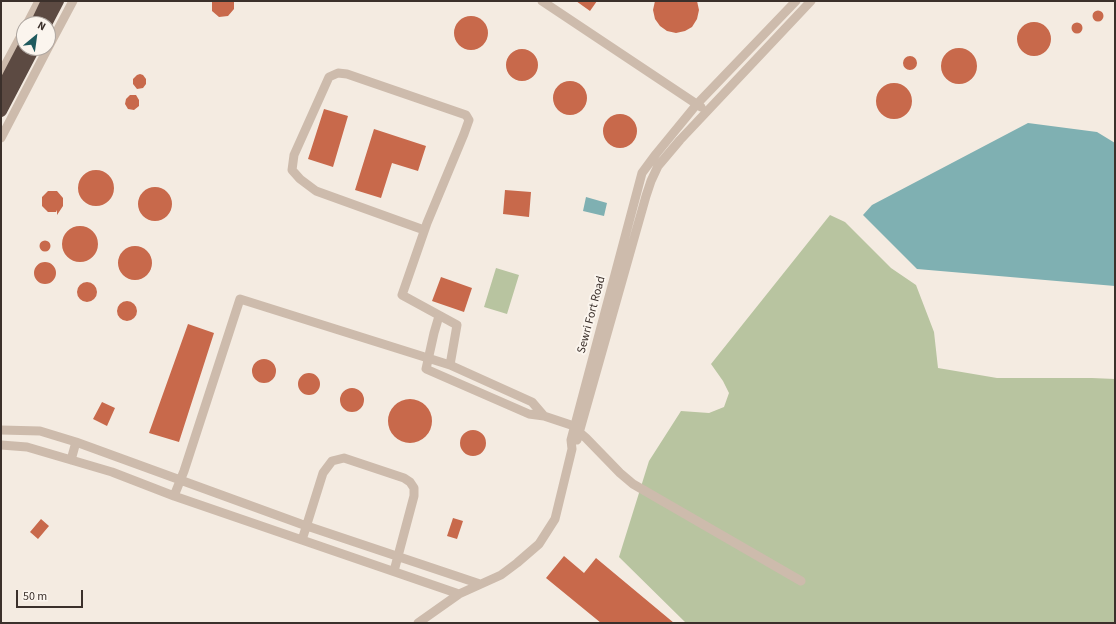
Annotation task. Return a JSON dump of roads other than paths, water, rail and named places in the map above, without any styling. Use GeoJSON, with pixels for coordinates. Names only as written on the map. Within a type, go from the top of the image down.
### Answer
{"type":"FeatureCollection","features":[{"type":"Feature","properties":{"kind":"highway"},"geometry":{"type":"LineString","coordinates":[[40,16],[48,1]]}},
{"type":"Feature","properties":{"kind":"highway"},"geometry":{"type":"LineString","coordinates":[[50,16],[58,1]]}},
{"type":"Feature","properties":{"kind":"highway"},"geometry":{"type":"LineString","coordinates":[[1,90],[19,56]]}},
{"type":"Feature","properties":{"kind":"highway"},"geometry":{"type":"LineString","coordinates":[[1,111],[30,56]]}},
{"type":"Feature","properties":{"kind":"street"},"geometry":{"type":"LineString","coordinates":[[31,16],[39,1]]}},
{"type":"Feature","properties":{"kind":"street"},"geometry":{"type":"LineString","coordinates":[[56,33],[73,1]]}},
{"type":"Feature","properties":{"kind":"street"},"geometry":{"type":"LineString","coordinates":[[542,1],[697,104],[706,112]]}},
{"type":"Feature","properties":{"kind":"street","name":"Sewri Fort Road"},"geometry":{"type":"LineString","coordinates":[[418,623],[459,594],[501,575],[539,544],[555,519],[572,449],[570,441],[577,429],[642,173],[697,104],[796,1]]}},
{"type":"Feature","properties":{"kind":"street"},"geometry":{"type":"LineString","coordinates":[[577,429],[651,180],[658,166],[680,140],[811,1]]}},
{"type":"Feature","properties":{"kind":"street"},"geometry":{"type":"LineString","coordinates":[[755,44],[763,51]]}},
{"type":"Feature","properties":{"kind":"street"},"geometry":{"type":"LineString","coordinates":[[1,73],[16,45]]}},
{"type":"Feature","properties":{"kind":"street"},"geometry":{"type":"LineString","coordinates":[[1,138],[44,56]]}},
{"type":"Feature","properties":{"kind":"street"},"geometry":{"type":"LineString","coordinates":[[424,230],[316,191],[300,179],[292,170],[294,155],[329,77],[338,73],[346,74],[466,115],[469,120],[424,230],[402,295],[457,325],[450,366]]}},
{"type":"Feature","properties":{"kind":"street"},"geometry":{"type":"LineString","coordinates":[[627,228],[637,230]]}},
{"type":"Feature","properties":{"kind":"street"},"geometry":{"type":"LineString","coordinates":[[174,496],[240,299],[450,366],[532,402],[544,416]]}},
{"type":"Feature","properties":{"kind":"street"},"geometry":{"type":"LineString","coordinates":[[439,316],[426,369],[528,414],[544,416],[577,429],[620,474],[633,484],[801,581]]}},
{"type":"Feature","properties":{"kind":"street"},"geometry":{"type":"LineString","coordinates":[[1,430],[40,431],[76,442],[398,558],[480,584]]}},
{"type":"Feature","properties":{"kind":"street"},"geometry":{"type":"LineString","coordinates":[[71,460],[76,442]]}},
{"type":"Feature","properties":{"kind":"street"},"geometry":{"type":"LineString","coordinates":[[1,445],[27,447],[112,472],[174,496],[459,594]]}},
{"type":"Feature","properties":{"kind":"street"},"geometry":{"type":"LineString","coordinates":[[302,540],[323,473],[332,461],[344,458],[404,478],[410,482],[414,488],[414,496],[394,571]]}},
{"type":"Feature","properties":{"kind":"water"},"geometry":{"type":"Polygon","coordinates":[[[1028,123],[1097,132],[1115,143],[1115,286],[917,269],[863,215],[872,205],[1028,123]]]}},
{"type":"Feature","properties":{"kind":"water"},"geometry":{"type":"Polygon","coordinates":[[[586,197],[607,203],[604,216],[583,211],[586,197]]]}}]}
